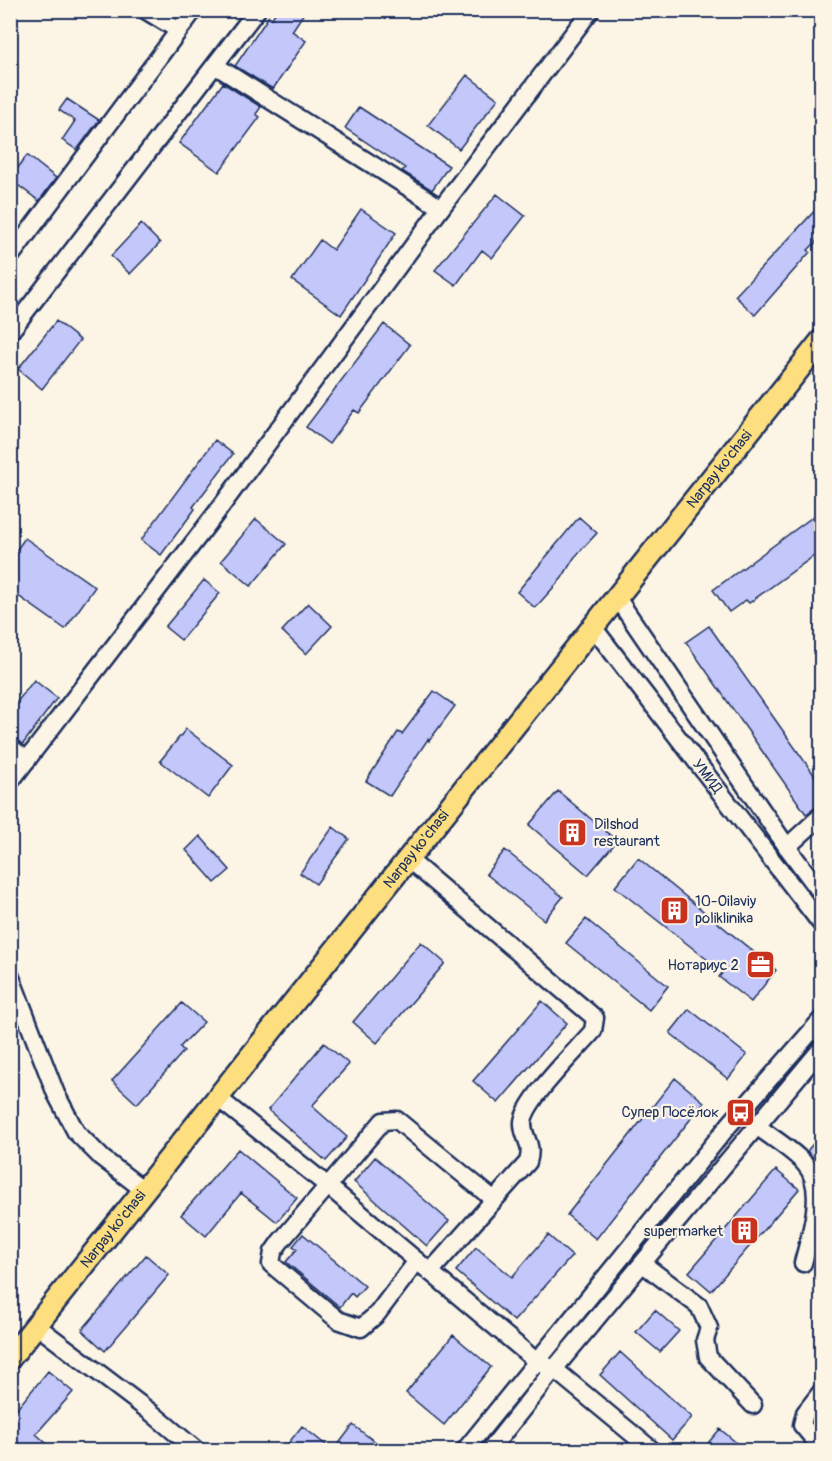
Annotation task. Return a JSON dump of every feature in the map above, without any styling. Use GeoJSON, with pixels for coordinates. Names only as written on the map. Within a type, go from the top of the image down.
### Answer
{"type":"FeatureCollection","features":[{"type":"Feature","properties":{"kind":"main road","name":"Narpay ko'chasi"},"geometry":{"type":"LineString","coordinates":[[10,1358],[822,340]]}},
{"type":"Feature","properties":{"kind":"street"},"geometry":{"type":"LineString","coordinates":[[145,10],[178,30]]}},
{"type":"Feature","properties":{"kind":"street"},"geometry":{"type":"LineString","coordinates":[[10,257],[194,10]]}},
{"type":"Feature","properties":{"kind":"street"},"geometry":{"type":"LineString","coordinates":[[10,332],[257,10]]}},
{"type":"Feature","properties":{"kind":"street"},"geometry":{"type":"LineString","coordinates":[[10,782],[217,512],[441,208],[591,10]]}},
{"type":"Feature","properties":{"kind":"street"},"geometry":{"type":"LineString","coordinates":[[216,66],[441,208]]}},
{"type":"Feature","properties":{"kind":"street","name":"УМИД"},"geometry":{"type":"LineString","coordinates":[[617,598],[787,847],[822,894]]}},
{"type":"Feature","properties":{"kind":"street","name":"УМИД"},"geometry":{"type":"LineString","coordinates":[[593,627],[822,925]]}},
{"type":"Feature","properties":{"kind":"street"},"geometry":{"type":"LineString","coordinates":[[10,747],[27,760]]}},
{"type":"Feature","properties":{"kind":"street"},"geometry":{"type":"LineString","coordinates":[[787,847],[822,815]]}},
{"type":"Feature","properties":{"kind":"street"},"geometry":{"type":"LineString","coordinates":[[408,860],[595,1018],[593,1031],[528,1106],[523,1124],[531,1150],[528,1162],[493,1199],[361,1328],[338,1320],[271,1264],[273,1252],[280,1242],[383,1121],[397,1120],[493,1199]]}},
{"type":"Feature","properties":{"kind":"street"},"geometry":{"type":"LineString","coordinates":[[10,975],[56,1094],[76,1132],[102,1158],[145,1191]]}},
{"type":"Feature","properties":{"kind":"street"},"geometry":{"type":"LineString","coordinates":[[465,1450],[729,1125],[822,1019]]}},
{"type":"Feature","properties":{"kind":"street"},"geometry":{"type":"LineString","coordinates":[[490,1450],[554,1369],[822,1048]]}},
{"type":"Feature","properties":{"kind":"street"},"geometry":{"type":"LineString","coordinates":[[218,1098],[328,1186],[536,1361],[554,1369],[652,1450]]}},
{"type":"Feature","properties":{"kind":"street"},"geometry":{"type":"LineString","coordinates":[[757,1126],[806,1165],[813,1183],[817,1209],[803,1263]]}},
{"type":"Feature","properties":{"kind":"street"},"geometry":{"type":"LineString","coordinates":[[643,1264],[699,1306],[709,1328],[705,1340],[708,1357],[753,1405]]}},
{"type":"Feature","properties":{"kind":"street"},"geometry":{"type":"LineString","coordinates":[[37,1326],[153,1413],[196,1450]]}},
{"type":"Feature","properties":{"kind":"street"},"geometry":{"type":"LineString","coordinates":[[822,1391],[805,1413],[802,1425],[822,1449]]}},
{"type":"Feature","properties":{"kind":"building"},"geometry":{"type":"Polygon","coordinates":[[[277,10],[306,10],[292,31],[306,41],[273,89],[235,66],[269,16],[272,18],[277,10]]]}},
{"type":"Feature","properties":{"kind":"building"},"geometry":{"type":"Polygon","coordinates":[[[467,75],[498,99],[459,149],[428,125],[467,75]]]}},
{"type":"Feature","properties":{"kind":"building"},"geometry":{"type":"Polygon","coordinates":[[[223,83],[261,107],[256,114],[260,117],[219,172],[179,143],[223,83]]]}},
{"type":"Feature","properties":{"kind":"building"},"geometry":{"type":"Polygon","coordinates":[[[67,99],[99,120],[77,150],[62,140],[75,121],[59,110],[67,99]]]}},
{"type":"Feature","properties":{"kind":"building"},"geometry":{"type":"Polygon","coordinates":[[[359,107],[449,166],[432,190],[402,171],[405,168],[345,128],[359,107]]]}},
{"type":"Feature","properties":{"kind":"building"},"geometry":{"type":"Polygon","coordinates":[[[27,155],[56,178],[39,201],[10,179],[27,155]]]}},
{"type":"Feature","properties":{"kind":"building"},"geometry":{"type":"Polygon","coordinates":[[[497,194],[525,216],[492,258],[482,250],[456,285],[435,270],[497,194]]]}},
{"type":"Feature","properties":{"kind":"building"},"geometry":{"type":"Polygon","coordinates":[[[822,203],[822,236],[755,315],[735,296],[822,203]]]}},
{"type":"Feature","properties":{"kind":"building"},"geometry":{"type":"Polygon","coordinates":[[[361,209],[396,233],[341,315],[292,280],[320,240],[333,250],[361,209]]]}},
{"type":"Feature","properties":{"kind":"building"},"geometry":{"type":"Polygon","coordinates":[[[141,224],[160,243],[130,274],[111,256],[141,224]]]}},
{"type":"Feature","properties":{"kind":"building"},"geometry":{"type":"Polygon","coordinates":[[[56,321],[80,340],[42,389],[18,369],[56,321]]]}},
{"type":"Feature","properties":{"kind":"building"},"geometry":{"type":"Polygon","coordinates":[[[384,324],[410,345],[359,413],[354,410],[329,444],[306,427],[384,324]]]}},
{"type":"Feature","properties":{"kind":"building"},"geometry":{"type":"Polygon","coordinates":[[[215,440],[233,454],[193,507],[195,509],[161,555],[141,540],[215,440]]]}},
{"type":"Feature","properties":{"kind":"building"},"geometry":{"type":"Polygon","coordinates":[[[822,510],[822,550],[749,603],[746,600],[729,612],[713,590],[822,510]]]}},
{"type":"Feature","properties":{"kind":"building"},"geometry":{"type":"Polygon","coordinates":[[[579,517],[597,533],[535,608],[517,592],[579,517]]]}},
{"type":"Feature","properties":{"kind":"building"},"geometry":{"type":"Polygon","coordinates":[[[256,519],[286,544],[251,586],[221,561],[256,519]]]}},
{"type":"Feature","properties":{"kind":"building"},"geometry":{"type":"Polygon","coordinates":[[[25,538],[95,587],[65,629],[10,590],[10,559],[25,538]]]}},
{"type":"Feature","properties":{"kind":"building"},"geometry":{"type":"Polygon","coordinates":[[[204,580],[220,593],[181,640],[165,627],[204,580]]]}},
{"type":"Feature","properties":{"kind":"building"},"geometry":{"type":"Polygon","coordinates":[[[308,603],[332,626],[306,654],[282,631],[308,603]]]}},
{"type":"Feature","properties":{"kind":"building"},"geometry":{"type":"Polygon","coordinates":[[[709,626],[822,786],[822,803],[806,814],[686,642],[709,626]]]}},
{"type":"Feature","properties":{"kind":"building"},"geometry":{"type":"Polygon","coordinates":[[[34,680],[57,698],[23,744],[10,737],[10,711],[34,680]]]}},
{"type":"Feature","properties":{"kind":"building"},"geometry":{"type":"Polygon","coordinates":[[[434,691],[455,706],[429,741],[428,739],[390,796],[366,781],[398,732],[402,734],[434,691]]]}},
{"type":"Feature","properties":{"kind":"building"},"geometry":{"type":"Polygon","coordinates":[[[186,729],[233,765],[208,798],[160,761],[186,729]]]}},
{"type":"Feature","properties":{"kind":"building","name":"Dilshod restaurant"},"geometry":{"type":"Polygon","coordinates":[[[558,791],[617,841],[588,875],[529,825],[558,791]]]}},
{"type":"Feature","properties":{"kind":"building"},"geometry":{"type":"Polygon","coordinates":[[[333,827],[349,839],[316,884],[300,873],[333,827]]]}},
{"type":"Feature","properties":{"kind":"building"},"geometry":{"type":"Polygon","coordinates":[[[200,836],[230,870],[215,883],[186,850],[200,836]]]}},
{"type":"Feature","properties":{"kind":"building"},"geometry":{"type":"Polygon","coordinates":[[[505,850],[563,897],[544,920],[486,874],[505,850]]]}},
{"type":"Feature","properties":{"kind":"building","name":"10-Oilaviy poliklinika"},"geometry":{"type":"Polygon","coordinates":[[[638,858],[776,970],[751,1002],[719,977],[723,972],[615,887],[638,858]]]}},
{"type":"Feature","properties":{"kind":"building"},"geometry":{"type":"Polygon","coordinates":[[[586,919],[668,986],[649,1010],[566,943],[586,919]]]}},
{"type":"Feature","properties":{"kind":"building"},"geometry":{"type":"Polygon","coordinates":[[[421,942],[445,963],[377,1043],[353,1022],[421,942]]]}},
{"type":"Feature","properties":{"kind":"building"},"geometry":{"type":"Polygon","coordinates":[[[542,1001],[567,1023],[498,1103],[473,1081],[542,1001]]]}},
{"type":"Feature","properties":{"kind":"building"},"geometry":{"type":"Polygon","coordinates":[[[182,1003],[204,1022],[180,1047],[184,1051],[137,1104],[112,1081],[182,1003]]]}},
{"type":"Feature","properties":{"kind":"building"},"geometry":{"type":"Polygon","coordinates":[[[689,1009],[747,1055],[728,1079],[670,1033],[689,1009]]]}},
{"type":"Feature","properties":{"kind":"building"},"geometry":{"type":"Polygon","coordinates":[[[324,1043],[349,1064],[312,1106],[347,1137],[326,1161],[268,1110],[324,1043]]]}},
{"type":"Feature","properties":{"kind":"building"},"geometry":{"type":"Polygon","coordinates":[[[675,1078],[704,1102],[596,1239],[567,1215],[675,1078]]]}},
{"type":"Feature","properties":{"kind":"building"},"geometry":{"type":"Polygon","coordinates":[[[822,1133],[822,1167],[807,1151],[822,1133]]]}},
{"type":"Feature","properties":{"kind":"building"},"geometry":{"type":"Polygon","coordinates":[[[238,1149],[297,1198],[277,1222],[241,1193],[206,1236],[181,1215],[238,1149]]]}},
{"type":"Feature","properties":{"kind":"building"},"geometry":{"type":"Polygon","coordinates":[[[375,1157],[449,1221],[427,1246],[354,1182],[375,1157]]]}},
{"type":"Feature","properties":{"kind":"building","name":"supermarket"},"geometry":{"type":"Polygon","coordinates":[[[776,1170],[799,1189],[711,1291],[689,1272],[776,1170]]]}},
{"type":"Feature","properties":{"kind":"building"},"geometry":{"type":"Polygon","coordinates":[[[303,1234],[365,1286],[355,1297],[351,1293],[340,1307],[286,1262],[297,1249],[293,1246],[303,1234]]]}},
{"type":"Feature","properties":{"kind":"building"},"geometry":{"type":"Polygon","coordinates":[[[548,1235],[572,1256],[514,1321],[456,1271],[476,1247],[512,1277],[548,1235]]]}},
{"type":"Feature","properties":{"kind":"building"},"geometry":{"type":"Polygon","coordinates":[[[146,1255],[169,1275],[105,1351],[82,1330],[146,1255]]]}},
{"type":"Feature","properties":{"kind":"building"},"geometry":{"type":"Polygon","coordinates":[[[655,1310],[679,1331],[660,1352],[636,1332],[655,1310]]]}},
{"type":"Feature","properties":{"kind":"building"},"geometry":{"type":"Polygon","coordinates":[[[453,1335],[491,1367],[444,1425],[406,1393],[453,1335]]]}},
{"type":"Feature","properties":{"kind":"building"},"geometry":{"type":"Polygon","coordinates":[[[620,1352],[692,1417],[672,1440],[600,1375],[620,1352]]]}},
{"type":"Feature","properties":{"kind":"building"},"geometry":{"type":"Polygon","coordinates":[[[48,1371],[73,1392],[36,1434],[54,1450],[10,1450],[10,1417],[48,1371]]]}},
{"type":"Feature","properties":{"kind":"building"},"geometry":{"type":"Polygon","coordinates":[[[353,1425],[370,1438],[386,1450],[334,1450],[353,1425]]]}},
{"type":"Feature","properties":{"kind":"building"},"geometry":{"type":"Polygon","coordinates":[[[302,1426],[332,1450],[283,1450],[302,1426]]]}},
{"type":"Feature","properties":{"kind":"building"},"geometry":{"type":"Polygon","coordinates":[[[720,1429],[745,1450],[702,1450],[720,1429]]]}},
{"type":"Feature","properties":{"kind":"place","name":"Dilshod restaurant"},"geometry":{"type":"Point","coordinates":[573,833]}},
{"type":"Feature","properties":{"kind":"place","name":"10-Oilaviy poliklinika"},"geometry":{"type":"Point","coordinates":[674,910]}},
{"type":"Feature","properties":{"kind":"place","name":"Нотариус 2"},"geometry":{"type":"Point","coordinates":[760,965]}},
{"type":"Feature","properties":{"kind":"place","name":"Супер Посёлок"},"geometry":{"type":"Point","coordinates":[740,1112]}},
{"type":"Feature","properties":{"kind":"place","name":"supermarket"},"geometry":{"type":"Point","coordinates":[744,1231]}}]}
